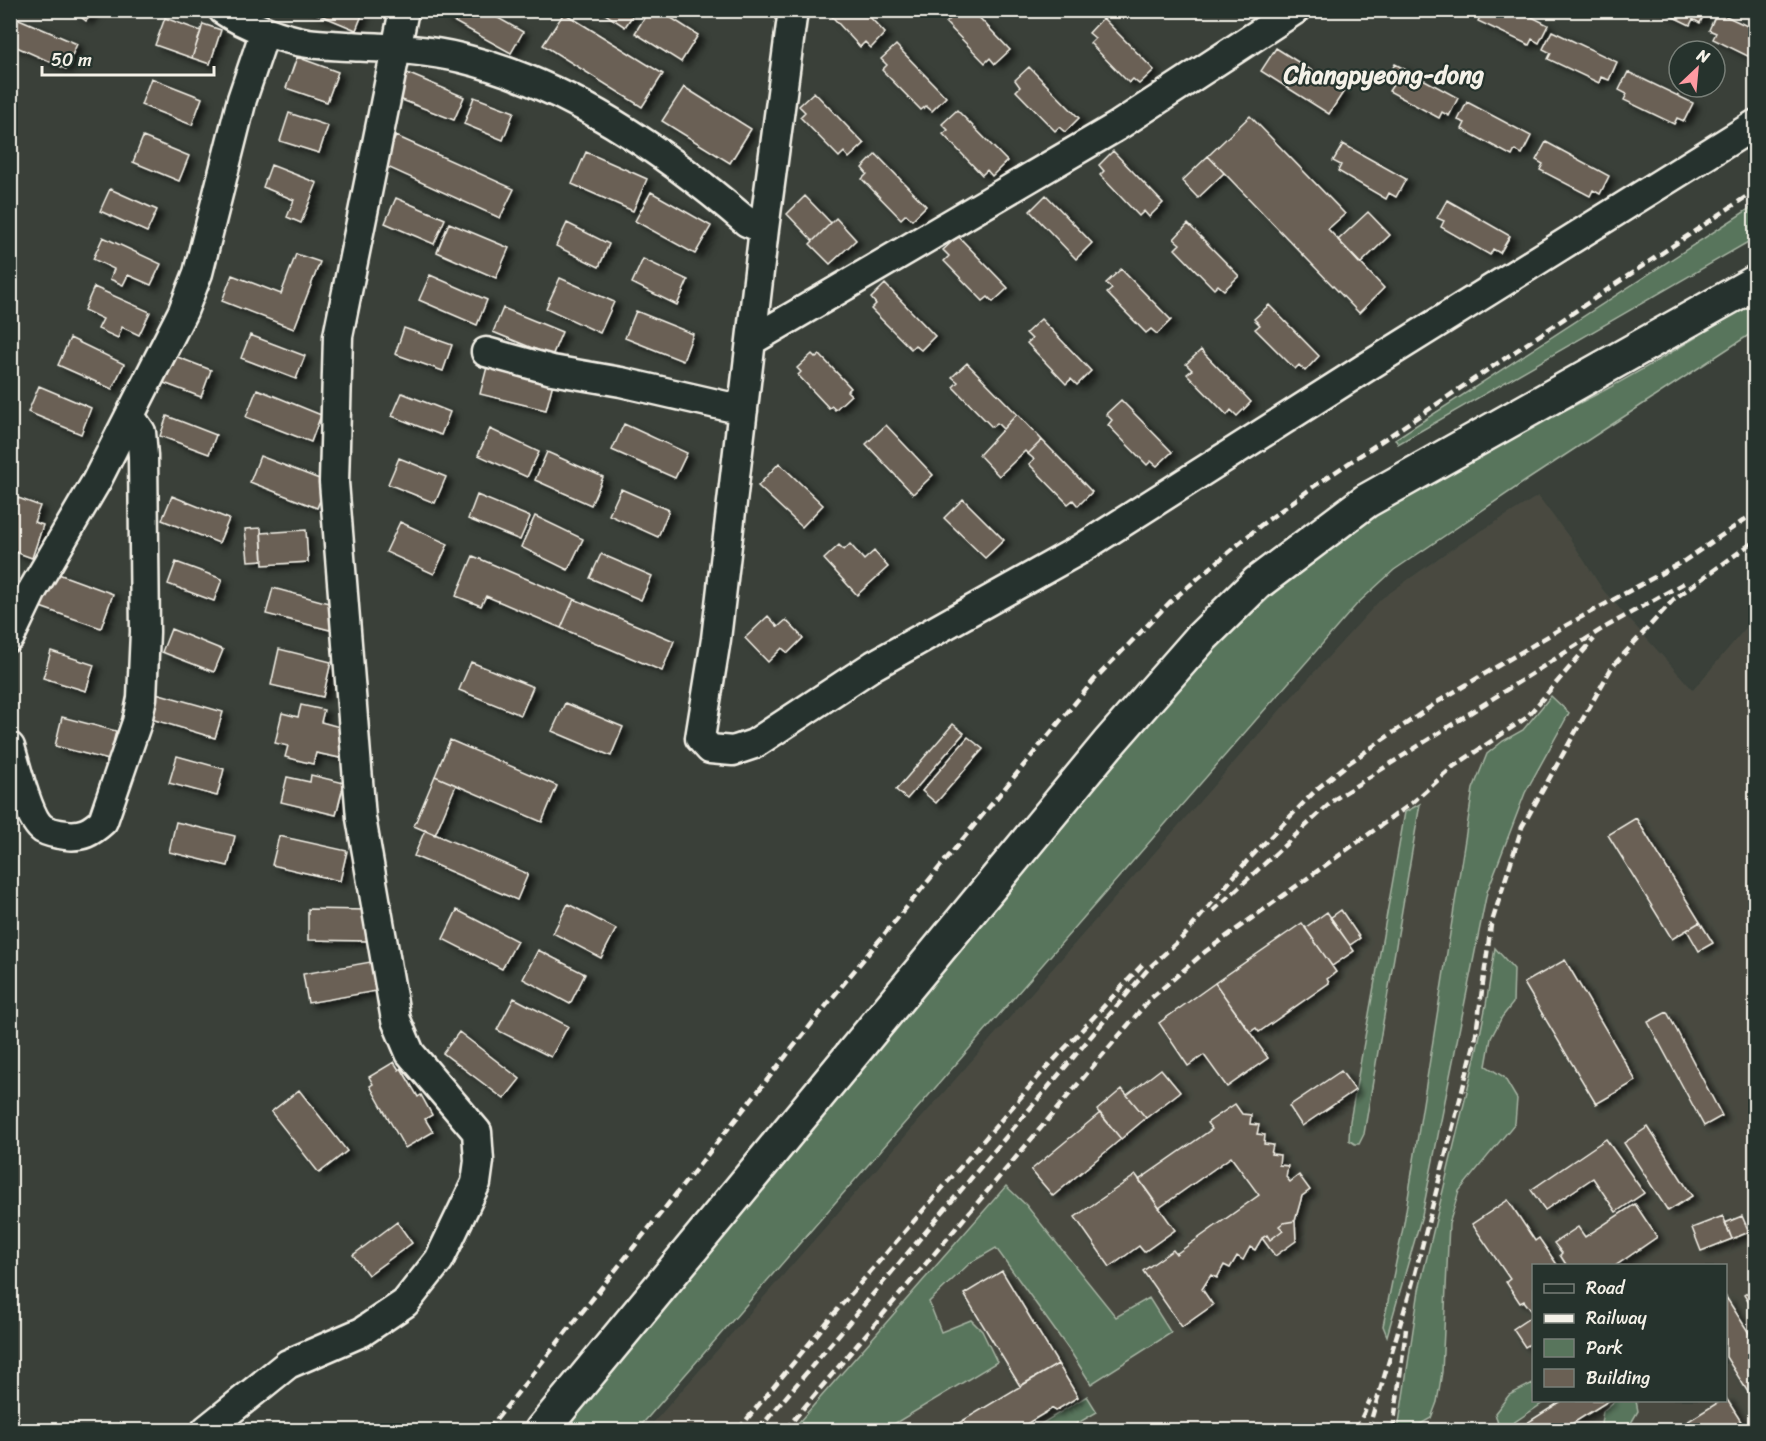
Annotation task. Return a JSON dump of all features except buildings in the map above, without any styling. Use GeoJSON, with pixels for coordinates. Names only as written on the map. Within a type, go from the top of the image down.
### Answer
{"type":"FeatureCollection","features":[{"type":"Feature","properties":{"kind":"highway"},"geometry":{"type":"LineString","coordinates":[[542,1431],[1108,744],[1201,638],[1257,583],[1366,501],[1755,282]]}},
{"type":"Feature","properties":{"kind":"street"},"geometry":{"type":"LineString","coordinates":[[223,10],[265,31],[307,43],[396,48],[461,58],[550,89],[658,153],[747,222],[764,229]]}},
{"type":"Feature","properties":{"kind":"street"},"geometry":{"type":"LineString","coordinates":[[206,1431],[288,1364],[362,1332],[405,1303],[439,1260],[476,1183],[479,1161],[477,1132],[410,1053],[396,1020],[361,818],[334,482],[338,336],[404,10]]}},
{"type":"Feature","properties":{"kind":"street"},"geometry":{"type":"LineString","coordinates":[[793,10],[764,229],[716,639],[700,738],[710,749],[733,751],[754,744],[874,665],[1079,550],[1755,124]]}},
{"type":"Feature","properties":{"kind":"street"},"geometry":{"type":"LineString","coordinates":[[751,340],[1116,127],[1295,10]]}},
{"type":"Feature","properties":{"kind":"street"},"geometry":{"type":"LineString","coordinates":[[10,637],[32,591],[96,482],[183,311],[198,273],[242,99],[265,31]]}},
{"type":"Feature","properties":{"kind":"street"},"geometry":{"type":"LineString","coordinates":[[486,352],[552,370],[621,382],[743,410]]}},
{"type":"Feature","properties":{"kind":"street"},"geometry":{"type":"LineString","coordinates":[[10,747],[27,804],[42,828],[56,834],[77,837],[92,831],[103,821],[137,722],[142,698],[145,632],[143,456],[141,432],[130,416]]}},
{"type":"Feature","properties":{"kind":"shaded area"},"geometry":{"type":"Polygon","coordinates":[[[1538,496],[1569,537],[1603,590],[1693,690],[1755,617],[1755,1430],[647,1430],[1288,701],[1381,599],[1447,552],[1538,496]]]}},
{"type":"Feature","properties":{"kind":"green space"},"geometry":{"type":"Polygon","coordinates":[[[1755,205],[1755,238],[1398,444],[1395,439],[1755,205]]]}},
{"type":"Feature","properties":{"kind":"green space"},"geometry":{"type":"Polygon","coordinates":[[[1755,302],[1755,331],[1394,570],[1357,604],[637,1430],[562,1430],[1175,689],[1245,620],[1345,534],[1399,497],[1456,465],[1622,381],[1755,302]]]}},
{"type":"Feature","properties":{"kind":"green space"},"geometry":{"type":"Polygon","coordinates":[[[1551,696],[1569,713],[1525,793],[1487,892],[1422,1215],[1387,1336],[1383,1326],[1404,1223],[1473,789],[1487,754],[1503,741],[1523,730],[1551,696]]]}},
{"type":"Feature","properties":{"kind":"green space"},"geometry":{"type":"Polygon","coordinates":[[[1420,804],[1364,1134],[1359,1144],[1355,1144],[1349,1140],[1350,1121],[1405,812],[1420,804]]]}},
{"type":"Feature","properties":{"kind":"green space"},"geometry":{"type":"Polygon","coordinates":[[[1495,948],[1514,969],[1513,1003],[1502,1017],[1491,1038],[1486,1066],[1504,1077],[1517,1099],[1515,1123],[1459,1191],[1449,1224],[1442,1372],[1437,1402],[1431,1418],[1410,1430],[1398,1430],[1419,1290],[1476,1054],[1495,948]]]}},
{"type":"Feature","properties":{"kind":"green space"},"geometry":{"type":"Polygon","coordinates":[[[1006,1186],[1026,1205],[1116,1317],[1149,1298],[1171,1333],[1091,1384],[996,1248],[970,1263],[929,1302],[941,1332],[971,1320],[982,1331],[997,1362],[884,1430],[792,1430],[1006,1186]]]}},
{"type":"Feature","properties":{"kind":"green space"},"geometry":{"type":"Polygon","coordinates":[[[1532,1384],[1532,1402],[1544,1402],[1510,1425],[1498,1424],[1495,1413],[1509,1395],[1532,1384]]]}},
{"type":"Feature","properties":{"kind":"green space"},"geometry":{"type":"Polygon","coordinates":[[[1087,1396],[1097,1412],[1066,1430],[1031,1430],[1087,1396]]]}},
{"type":"Feature","properties":{"kind":"green space"},"geometry":{"type":"Polygon","coordinates":[[[1614,1402],[1636,1402],[1638,1411],[1627,1430],[1605,1430],[1601,1424],[1603,1411],[1614,1402]]]}},
{"type":"Feature","properties":{"kind":"railway"},"geometry":{"type":"LineString","coordinates":[[488,1430],[849,977],[1094,680],[1170,602],[1261,525],[1313,487],[1756,190]]}},
{"type":"Feature","properties":{"kind":"railway"},"geometry":{"type":"LineString","coordinates":[[758,1430],[1149,968],[1184,936],[1247,861],[1318,788],[1349,763],[1439,701],[1565,626],[1684,561],[1756,512]]}},
{"type":"Feature","properties":{"kind":"railway"},"geometry":{"type":"LineString","coordinates":[[1368,1430],[1412,1285],[1475,1041],[1491,925],[1522,827],[1612,667],[1674,599],[1756,540]]}},
{"type":"Feature","properties":{"kind":"railway"},"geometry":{"type":"LineString","coordinates":[[1213,911],[1335,799],[1602,629],[1684,583]]}},
{"type":"Feature","properties":{"kind":"railway"},"geometry":{"type":"LineString","coordinates":[[785,1430],[1150,999],[1206,951],[1412,803],[1454,766],[1526,718],[1594,639]]}},
{"type":"Feature","properties":{"kind":"railway"},"geometry":{"type":"LineString","coordinates":[[738,1430],[832,1316],[1039,1076],[1144,963]]}},
{"type":"Feature","properties":{"kind":"railway"},"geometry":{"type":"LineString","coordinates":[[1393,1430],[1406,1329]]}},
{"type":"Feature","properties":{"kind":"railway"},"geometry":{"type":"LineString","coordinates":[[1356,1430],[1370,1400]]}},
{"type":"Feature","properties":{"kind":"district","name":"Changpyeong-dong"},"geometry":{"type":"Point","coordinates":[1384,75]}}]}
